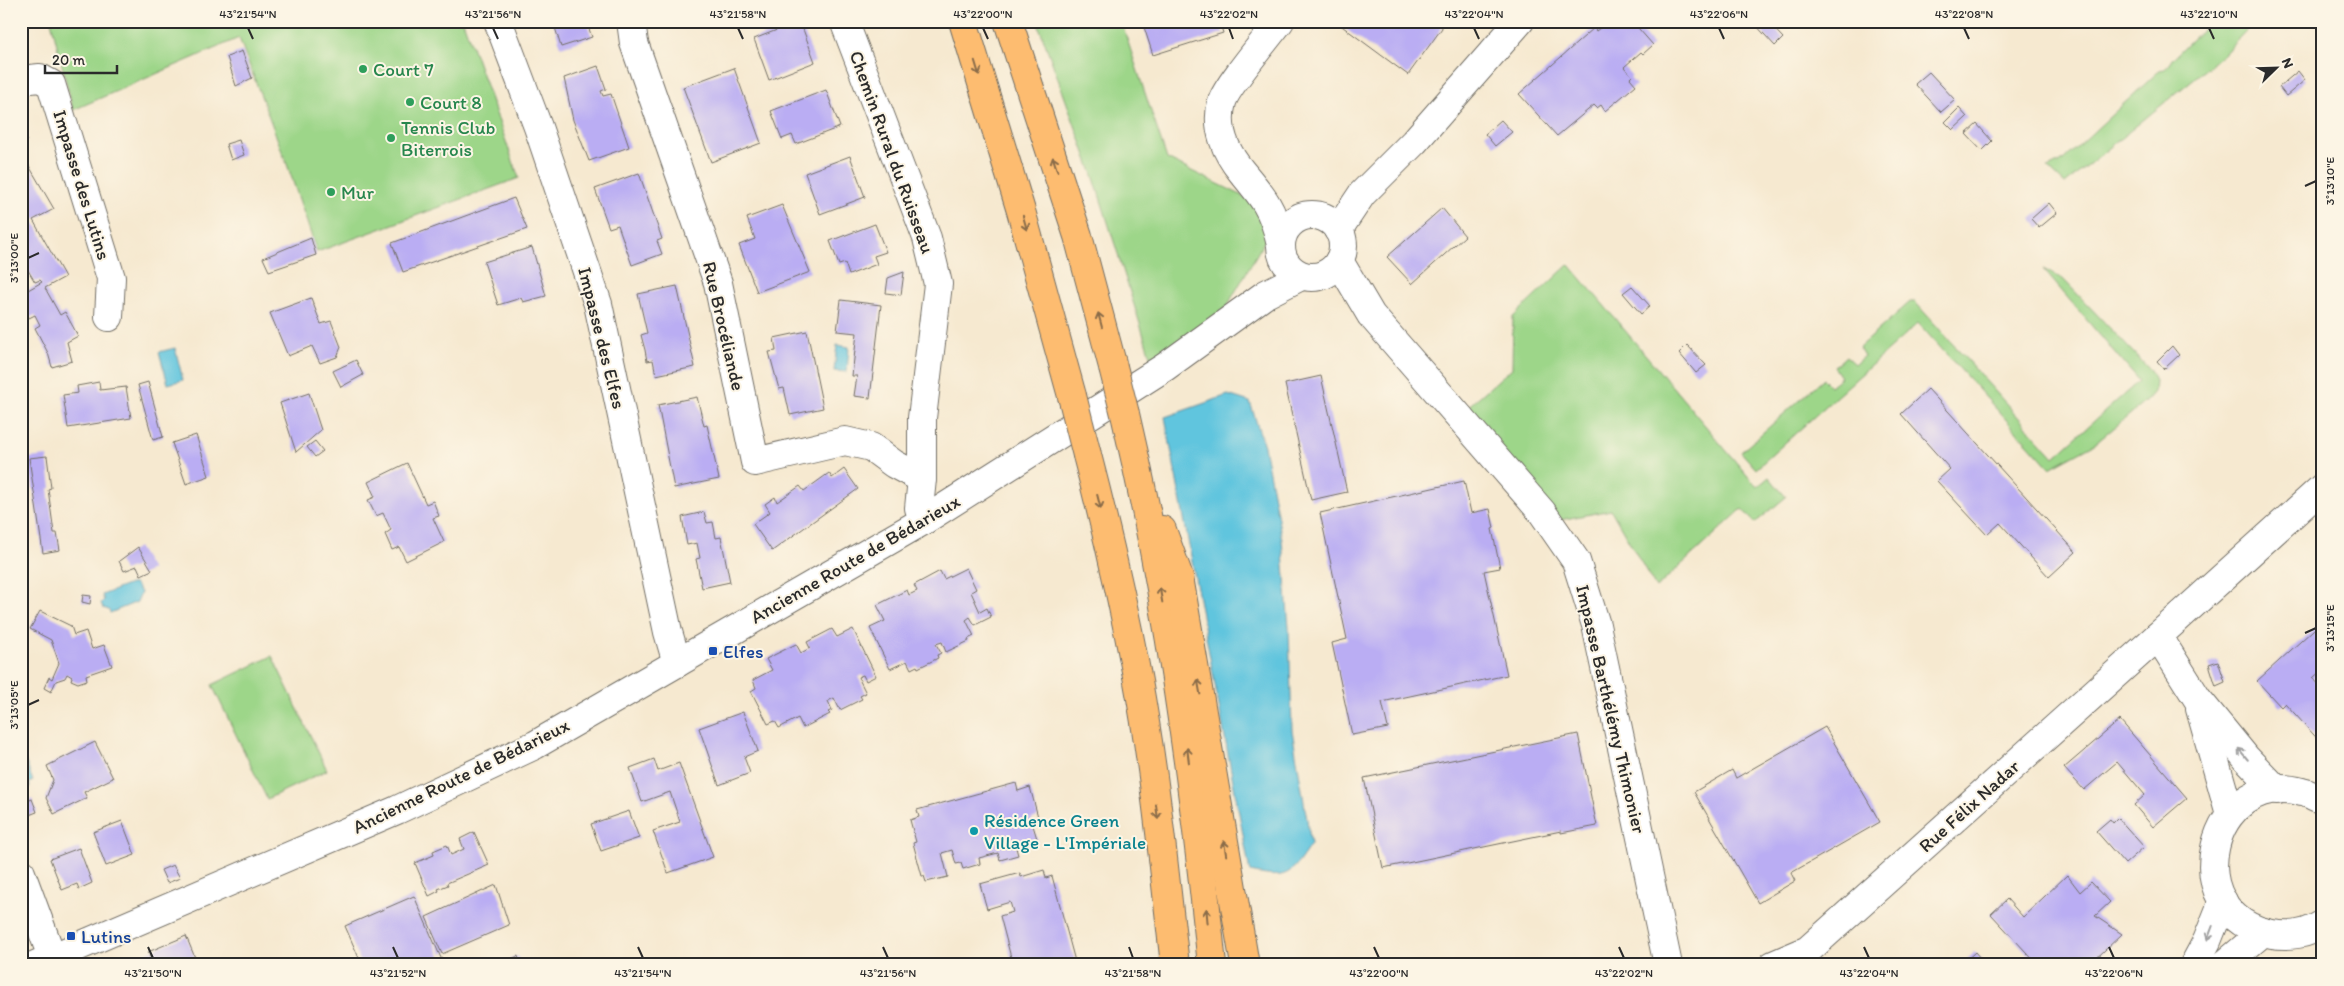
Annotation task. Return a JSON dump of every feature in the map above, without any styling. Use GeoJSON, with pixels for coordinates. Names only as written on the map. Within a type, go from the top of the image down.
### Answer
{"type":"FeatureCollection","features":[{"type":"Feature","properties":{"kind":"highway"},"geometry":{"type":"LineString","coordinates":[[963,21],[1021,211],[1072,396],[1103,518],[1137,677],[1160,835],[1175,965]]}},
{"type":"Feature","properties":{"kind":"highway"},"geometry":{"type":"LineString","coordinates":[[1008,21],[1078,236],[1136,459],[1183,715],[1202,856],[1212,965]]}},
{"type":"Feature","properties":{"kind":"highway"},"geometry":{"type":"LineString","coordinates":[[1136,459],[1180,578],[1245,965]]}},
{"type":"Feature","properties":{"kind":"street","name":"Impasse des Elfes"},"geometry":{"type":"LineString","coordinates":[[498,21],[538,126],[598,304],[666,622],[677,663]]}},
{"type":"Feature","properties":{"kind":"street","name":"Rue Brocéliande"},"geometry":{"type":"LineString","coordinates":[[631,21],[634,43],[718,283],[755,462],[845,441],[872,446],[894,464],[922,479]]}},
{"type":"Feature","properties":{"kind":"street","name":"Chemin Rural du Ruisseau"},"geometry":{"type":"LineString","coordinates":[[844,21],[927,238],[938,284],[922,418],[922,479],[919,508],[923,521]]}},
{"type":"Feature","properties":{"kind":"street"},"geometry":{"type":"LineString","coordinates":[[1260,192],[1308,216],[1332,223],[1338,230],[1343,245],[1339,262],[1328,273],[1307,277],[1288,267],[1280,247],[1275,218],[1260,192],[1228,154],[1221,134],[1222,101],[1280,21]]}},
{"type":"Feature","properties":{"kind":"street"},"geometry":{"type":"LineString","coordinates":[[1338,230],[1362,194],[1414,142],[1520,21]]}},
{"type":"Feature","properties":{"kind":"street","name":"Impasse des Lutins"},"geometry":{"type":"LineString","coordinates":[[21,80],[40,78],[51,84],[111,278],[109,317]]}},
{"type":"Feature","properties":{"kind":"street"},"geometry":{"type":"LineString","coordinates":[[1280,247],[1284,231],[1291,222],[1362,194]]}},
{"type":"Feature","properties":{"kind":"street","name":"Ancienne Route de Bédarieux"},"geometry":{"type":"LineString","coordinates":[[1223,326],[1262,287],[1280,247]]}},
{"type":"Feature","properties":{"kind":"street","name":"Impasse Barthélémy Thimonier"},"geometry":{"type":"LineString","coordinates":[[1339,262],[1371,315],[1542,512],[1576,562],[1596,625],[1668,965]]}},
{"type":"Feature","properties":{"kind":"street","name":"Ancienne Route de Bédarieux"},"geometry":{"type":"LineString","coordinates":[[44,961],[406,806],[535,745],[923,521],[1165,367],[1266,294],[1307,277]]}},
{"type":"Feature","properties":{"kind":"street","name":"Impasse Barthélémy Thimonier"},"geometry":{"type":"LineString","coordinates":[[1307,277],[1338,292],[1371,315]]}},
{"type":"Feature","properties":{"kind":"street","name":"Rue Félix Nadar"},"geometry":{"type":"LineString","coordinates":[[1773,965],[1808,950],[2323,487]]}},
{"type":"Feature","properties":{"kind":"street"},"geometry":{"type":"LineString","coordinates":[[2158,636],[2197,698],[2247,759],[2277,790]]}},
{"type":"Feature","properties":{"kind":"street"},"geometry":{"type":"LineString","coordinates":[[2197,698],[2230,814]]}},
{"type":"Feature","properties":{"kind":"street"},"geometry":{"type":"LineString","coordinates":[[2323,800],[2301,791],[2277,790],[2259,794],[2243,802],[2230,814],[2217,834],[2212,856],[2214,879],[2223,901],[2247,925],[2263,932],[2281,935],[2299,934],[2323,924]]}},
{"type":"Feature","properties":{"kind":"street"},"geometry":{"type":"LineString","coordinates":[[21,873],[44,961]]}},
{"type":"Feature","properties":{"kind":"street"},"geometry":{"type":"LineString","coordinates":[[2194,965],[2223,901]]}},
{"type":"Feature","properties":{"kind":"street"},"geometry":{"type":"LineString","coordinates":[[2224,965],[2263,932]]}},
{"type":"Feature","properties":{"kind":"green space","name":"Tennis Club Biterrois"},"geometry":{"type":"Polygon","coordinates":[[[51,21],[463,21],[519,178],[317,252],[288,167],[239,38],[73,110],[51,21]]]}},
{"type":"Feature","properties":{"kind":"green space"},"geometry":{"type":"Polygon","coordinates":[[[1037,21],[1121,21],[1167,159],[1280,214],[1226,308],[1152,362],[1093,175],[1037,21]]]}},
{"type":"Feature","properties":{"kind":"green space"},"geometry":{"type":"Polygon","coordinates":[[[2211,21],[2255,21],[2224,54],[2065,184],[2048,168],[2062,161],[2158,72],[2166,68],[2173,58],[2211,21]]]}},
{"type":"Feature","properties":{"kind":"green space"},"geometry":{"type":"Polygon","coordinates":[[[1569,264],[1757,487],[1769,477],[1786,497],[1755,523],[1742,509],[1656,588],[1611,510],[1555,521],[1464,410],[1512,368],[1513,317],[1569,264]]]}},
{"type":"Feature","properties":{"kind":"green space"},"geometry":{"type":"Polygon","coordinates":[[[2043,269],[2063,279],[2149,369],[2155,381],[2154,392],[2146,401],[2096,443],[2050,468],[1918,323],[1756,469],[1741,452],[1823,379],[1830,386],[1841,377],[1834,367],[1846,356],[1855,364],[1864,356],[1859,347],[1910,302],[1915,302],[2054,457],[2139,381],[2043,269]]]}},
{"type":"Feature","properties":{"kind":"green space"},"geometry":{"type":"Polygon","coordinates":[[[272,656],[327,770],[267,799],[212,685],[272,656]]]}},
{"type":"Feature","properties":{"kind":"water"},"geometry":{"type":"Polygon","coordinates":[[[837,345],[849,347],[847,372],[834,371],[837,345]]]}},
{"type":"Feature","properties":{"kind":"water"},"geometry":{"type":"Polygon","coordinates":[[[175,348],[183,380],[168,384],[159,352],[175,348]]]}},
{"type":"Feature","properties":{"kind":"water"},"geometry":{"type":"Polygon","coordinates":[[[1228,395],[1250,402],[1264,446],[1282,540],[1289,628],[1292,730],[1311,844],[1292,869],[1287,873],[1273,876],[1250,872],[1165,417],[1228,395]]]}},
{"type":"Feature","properties":{"kind":"water"},"geometry":{"type":"Polygon","coordinates":[[[130,584],[135,584],[141,592],[137,602],[110,613],[109,610],[103,608],[101,603],[104,600],[102,595],[130,584]]]}},
{"type":"Feature","properties":{"kind":"water"},"geometry":{"type":"Polygon","coordinates":[[[21,750],[33,781],[29,783],[30,786],[26,791],[21,789],[21,750]]]}},
{"type":"Feature","properties":{"kind":"building"},"geometry":{"type":"Polygon","coordinates":[[[553,21],[586,21],[592,37],[561,47],[553,21]]]}},
{"type":"Feature","properties":{"kind":"building"},"geometry":{"type":"Polygon","coordinates":[[[662,21],[677,21],[664,26],[662,21]]]}},
{"type":"Feature","properties":{"kind":"building"},"geometry":{"type":"Polygon","coordinates":[[[800,21],[815,62],[769,80],[754,39],[800,21]]]}},
{"type":"Feature","properties":{"kind":"building"},"geometry":{"type":"Polygon","coordinates":[[[1142,21],[1219,21],[1223,33],[1153,55],[1142,21]]]}},
{"type":"Feature","properties":{"kind":"building"},"geometry":{"type":"Polygon","coordinates":[[[1335,21],[1441,21],[1442,28],[1408,75],[1335,21]]]}},
{"type":"Feature","properties":{"kind":"building"},"geometry":{"type":"Polygon","coordinates":[[[1602,21],[1632,21],[1653,45],[1643,54],[1641,52],[1624,67],[1632,76],[1630,78],[1636,85],[1605,111],[1601,105],[1597,108],[1594,105],[1557,136],[1519,94],[1594,28],[1596,31],[1605,24],[1602,21]]]}},
{"type":"Feature","properties":{"kind":"building"},"geometry":{"type":"Polygon","coordinates":[[[1756,21],[1767,21],[1783,38],[1775,46],[1754,23],[1756,21]]]}},
{"type":"Feature","properties":{"kind":"building"},"geometry":{"type":"Polygon","coordinates":[[[242,51],[252,78],[236,86],[227,57],[242,51]]]}},
{"type":"Feature","properties":{"kind":"building"},"geometry":{"type":"Polygon","coordinates":[[[598,66],[606,89],[601,91],[603,96],[611,94],[629,147],[589,161],[573,120],[564,78],[598,66]]]}},
{"type":"Feature","properties":{"kind":"building"},"geometry":{"type":"Polygon","coordinates":[[[734,68],[761,143],[711,162],[683,87],[734,68]]]}},
{"type":"Feature","properties":{"kind":"building"},"geometry":{"type":"Polygon","coordinates":[[[2298,71],[2305,80],[2286,96],[2279,87],[2298,71]]]}},
{"type":"Feature","properties":{"kind":"building"},"geometry":{"type":"Polygon","coordinates":[[[1929,72],[1955,100],[1941,112],[1915,84],[1929,72]]]}},
{"type":"Feature","properties":{"kind":"building"},"geometry":{"type":"Polygon","coordinates":[[[826,90],[840,127],[796,144],[792,135],[782,139],[771,111],[826,90]]]}},
{"type":"Feature","properties":{"kind":"building"},"geometry":{"type":"Polygon","coordinates":[[[1959,108],[1967,117],[1953,130],[1945,122],[1959,108]]]}},
{"type":"Feature","properties":{"kind":"building"},"geometry":{"type":"Polygon","coordinates":[[[1501,120],[1512,132],[1495,146],[1485,134],[1501,120]]]}},
{"type":"Feature","properties":{"kind":"building"},"geometry":{"type":"Polygon","coordinates":[[[1977,124],[1992,141],[1982,151],[1966,134],[1977,124]]]}},
{"type":"Feature","properties":{"kind":"building"},"geometry":{"type":"Polygon","coordinates":[[[21,131],[27,141],[21,145],[21,131]]]}},
{"type":"Feature","properties":{"kind":"building"},"geometry":{"type":"Polygon","coordinates":[[[239,140],[244,155],[231,160],[226,144],[239,140]]]}},
{"type":"Feature","properties":{"kind":"building"},"geometry":{"type":"Polygon","coordinates":[[[21,152],[54,209],[33,220],[65,277],[45,288],[60,315],[65,312],[78,336],[67,342],[72,361],[52,367],[48,353],[35,328],[40,325],[35,315],[29,318],[21,304],[21,294],[42,282],[40,280],[35,282],[22,260],[28,257],[21,249],[21,219],[30,214],[28,211],[24,214],[21,209],[21,152]]]}},
{"type":"Feature","properties":{"kind":"building"},"geometry":{"type":"Polygon","coordinates":[[[850,156],[865,197],[820,214],[805,173],[850,156]]]}},
{"type":"Feature","properties":{"kind":"building"},"geometry":{"type":"Polygon","coordinates":[[[639,173],[662,239],[657,241],[662,254],[632,265],[618,225],[609,228],[595,189],[639,173]]]}},
{"type":"Feature","properties":{"kind":"building"},"geometry":{"type":"Polygon","coordinates":[[[514,198],[527,229],[403,272],[392,243],[514,198]]]}},
{"type":"Feature","properties":{"kind":"building"},"geometry":{"type":"Polygon","coordinates":[[[2049,203],[2057,213],[2039,228],[2031,219],[2049,203]]]}},
{"type":"Feature","properties":{"kind":"building"},"geometry":{"type":"Polygon","coordinates":[[[782,205],[810,272],[757,292],[739,245],[755,239],[747,218],[782,205]]]}},
{"type":"Feature","properties":{"kind":"building"},"geometry":{"type":"Polygon","coordinates":[[[1442,208],[1465,236],[1412,284],[1387,257],[1442,208]]]}},
{"type":"Feature","properties":{"kind":"building"},"geometry":{"type":"Polygon","coordinates":[[[875,224],[886,252],[874,256],[877,264],[849,275],[845,263],[839,265],[830,241],[875,224]]]}},
{"type":"Feature","properties":{"kind":"building"},"geometry":{"type":"Polygon","coordinates":[[[311,238],[316,255],[269,271],[263,258],[311,238]]]}},
{"type":"Feature","properties":{"kind":"building"},"geometry":{"type":"Polygon","coordinates":[[[532,247],[546,296],[523,302],[521,298],[498,305],[484,262],[532,247]]]}},
{"type":"Feature","properties":{"kind":"building"},"geometry":{"type":"Polygon","coordinates":[[[904,272],[901,295],[886,293],[888,278],[904,272]]]}},
{"type":"Feature","properties":{"kind":"building"},"geometry":{"type":"Polygon","coordinates":[[[677,286],[695,367],[656,375],[653,360],[647,361],[641,335],[647,333],[638,294],[677,286]]]}},
{"type":"Feature","properties":{"kind":"building"},"geometry":{"type":"Polygon","coordinates":[[[1632,286],[1650,306],[1641,314],[1623,293],[1632,286]]]}},
{"type":"Feature","properties":{"kind":"building"},"geometry":{"type":"Polygon","coordinates":[[[311,298],[321,324],[331,321],[341,347],[337,357],[320,363],[312,346],[288,356],[270,313],[311,298]]]}},
{"type":"Feature","properties":{"kind":"building"},"geometry":{"type":"Polygon","coordinates":[[[841,300],[881,305],[870,398],[854,396],[857,376],[852,376],[857,333],[837,331],[841,300]]]}},
{"type":"Feature","properties":{"kind":"building"},"geometry":{"type":"Polygon","coordinates":[[[807,331],[823,408],[790,415],[784,388],[779,389],[769,352],[776,351],[774,338],[807,331]]]}},
{"type":"Feature","properties":{"kind":"building"},"geometry":{"type":"Polygon","coordinates":[[[1687,345],[1706,365],[1696,373],[1679,353],[1687,345]]]}},
{"type":"Feature","properties":{"kind":"building"},"geometry":{"type":"Polygon","coordinates":[[[2172,346],[2179,355],[2164,369],[2157,361],[2172,346]]]}},
{"type":"Feature","properties":{"kind":"building"},"geometry":{"type":"Polygon","coordinates":[[[356,360],[363,375],[341,387],[333,371],[356,360]]]}},
{"type":"Feature","properties":{"kind":"building"},"geometry":{"type":"Polygon","coordinates":[[[1321,376],[1347,492],[1311,500],[1285,384],[1321,376]]]}},
{"type":"Feature","properties":{"kind":"building"},"geometry":{"type":"Polygon","coordinates":[[[99,382],[100,390],[126,387],[131,418],[68,428],[63,395],[78,393],[77,386],[99,382]]]}},
{"type":"Feature","properties":{"kind":"building"},"geometry":{"type":"Polygon","coordinates":[[[148,382],[163,437],[153,440],[138,385],[148,382]]]}},
{"type":"Feature","properties":{"kind":"building"},"geometry":{"type":"Polygon","coordinates":[[[1928,389],[2076,552],[2049,577],[2000,523],[1987,535],[1937,481],[1950,469],[1901,414],[1928,389]]]}},
{"type":"Feature","properties":{"kind":"building"},"geometry":{"type":"Polygon","coordinates":[[[309,393],[321,430],[296,452],[280,403],[309,393]]]}},
{"type":"Feature","properties":{"kind":"building"},"geometry":{"type":"Polygon","coordinates":[[[697,397],[704,426],[707,425],[719,479],[674,488],[658,405],[697,397]]]}},
{"type":"Feature","properties":{"kind":"building"},"geometry":{"type":"Polygon","coordinates":[[[196,435],[209,476],[186,484],[172,443],[196,435]]]}},
{"type":"Feature","properties":{"kind":"building"},"geometry":{"type":"Polygon","coordinates":[[[315,441],[323,451],[315,457],[307,447],[315,441]]]}},
{"type":"Feature","properties":{"kind":"building"},"geometry":{"type":"Polygon","coordinates":[[[47,456],[51,488],[48,489],[54,533],[57,533],[60,550],[43,553],[29,458],[47,456]]]}},
{"type":"Feature","properties":{"kind":"building"},"geometry":{"type":"Polygon","coordinates":[[[407,463],[426,504],[433,501],[439,516],[433,518],[444,542],[406,561],[399,547],[392,550],[385,534],[391,530],[383,513],[376,516],[368,500],[375,497],[368,482],[407,463]]]}},
{"type":"Feature","properties":{"kind":"building"},"geometry":{"type":"Polygon","coordinates":[[[844,469],[858,489],[772,551],[753,524],[770,512],[765,504],[775,497],[777,502],[800,486],[804,491],[829,473],[832,478],[844,469]]]}},
{"type":"Feature","properties":{"kind":"building"},"geometry":{"type":"Polygon","coordinates":[[[1464,481],[1471,513],[1490,509],[1500,568],[1484,571],[1507,675],[1382,702],[1388,728],[1352,735],[1332,643],[1347,639],[1320,513],[1464,481]]]}},
{"type":"Feature","properties":{"kind":"building"},"geometry":{"type":"Polygon","coordinates":[[[704,512],[707,523],[713,522],[716,538],[721,537],[730,582],[702,588],[696,559],[700,558],[697,543],[687,545],[682,517],[704,512]]]}},
{"type":"Feature","properties":{"kind":"building"},"geometry":{"type":"Polygon","coordinates":[[[138,547],[152,570],[141,575],[137,566],[124,571],[119,561],[138,547]]]}},
{"type":"Feature","properties":{"kind":"building"},"geometry":{"type":"Polygon","coordinates":[[[966,568],[976,589],[971,592],[980,612],[987,608],[991,617],[975,625],[970,617],[966,620],[974,636],[968,639],[969,641],[946,652],[942,642],[936,644],[941,653],[937,655],[938,658],[918,668],[917,666],[911,669],[907,661],[890,669],[870,628],[885,621],[877,605],[907,590],[909,595],[917,591],[914,585],[940,571],[944,579],[966,568]]]}},
{"type":"Feature","properties":{"kind":"building"},"geometry":{"type":"Polygon","coordinates":[[[83,595],[91,596],[90,604],[82,602],[83,595]]]}},
{"type":"Feature","properties":{"kind":"building"},"geometry":{"type":"Polygon","coordinates":[[[40,611],[71,626],[74,635],[86,631],[92,649],[104,645],[112,666],[86,675],[87,680],[78,683],[71,680],[72,677],[67,674],[65,678],[56,681],[51,692],[44,688],[49,677],[52,679],[59,663],[51,640],[30,629],[40,611]]]}},
{"type":"Feature","properties":{"kind":"building"},"geometry":{"type":"Polygon","coordinates":[[[2323,621],[2323,669],[2313,678],[2321,687],[2318,690],[2323,695],[2323,745],[2285,703],[2281,707],[2257,681],[2323,621]]]}},
{"type":"Feature","properties":{"kind":"building"},"geometry":{"type":"Polygon","coordinates":[[[832,629],[837,637],[853,629],[876,676],[866,681],[863,675],[858,677],[866,693],[860,696],[862,699],[840,710],[834,698],[828,701],[832,710],[828,712],[830,714],[803,728],[798,718],[779,728],[775,721],[768,724],[751,691],[756,688],[753,680],[772,670],[766,659],[796,644],[801,653],[810,648],[807,642],[832,629]]]}},
{"type":"Feature","properties":{"kind":"building"},"geometry":{"type":"Polygon","coordinates":[[[2218,661],[2225,682],[2216,686],[2209,664],[2218,661]]]}},
{"type":"Feature","properties":{"kind":"building"},"geometry":{"type":"Polygon","coordinates":[[[743,712],[758,751],[744,757],[750,773],[719,785],[699,728],[743,712]]]}},
{"type":"Feature","properties":{"kind":"building"},"geometry":{"type":"Polygon","coordinates":[[[2120,720],[2187,798],[2153,827],[2134,805],[2145,795],[2117,762],[2084,790],[2064,768],[2120,720]]]}},
{"type":"Feature","properties":{"kind":"building"},"geometry":{"type":"Polygon","coordinates":[[[1825,727],[1880,822],[1791,873],[1795,881],[1758,903],[1694,792],[1732,770],[1736,778],[1825,727]]]}},
{"type":"Feature","properties":{"kind":"building"},"geometry":{"type":"Polygon","coordinates":[[[1578,734],[1597,826],[1561,833],[1561,831],[1383,868],[1364,778],[1578,734]]]}},
{"type":"Feature","properties":{"kind":"building"},"geometry":{"type":"Polygon","coordinates":[[[95,742],[113,778],[84,792],[87,798],[54,814],[46,798],[53,780],[47,766],[95,742]]]}},
{"type":"Feature","properties":{"kind":"building"},"geometry":{"type":"Polygon","coordinates":[[[654,759],[658,771],[679,763],[713,857],[668,873],[653,831],[680,822],[670,792],[642,802],[630,768],[654,759]]]}},
{"type":"Feature","properties":{"kind":"building","name":"Résidence Green Village - L'Impériale"},"geometry":{"type":"Polygon","coordinates":[[[1016,783],[1018,791],[1030,787],[1038,817],[1031,819],[1038,842],[1016,848],[1018,855],[1000,860],[998,853],[979,858],[980,864],[963,869],[961,863],[956,864],[952,850],[942,853],[948,877],[926,882],[924,876],[922,876],[913,843],[916,842],[910,820],[919,817],[917,810],[1016,783]]]}},
{"type":"Feature","properties":{"kind":"building"},"geometry":{"type":"Polygon","coordinates":[[[32,799],[37,812],[21,818],[21,804],[32,799]]]}},
{"type":"Feature","properties":{"kind":"building"},"geometry":{"type":"Polygon","coordinates":[[[629,811],[639,838],[601,851],[591,824],[629,811]]]}},
{"type":"Feature","properties":{"kind":"building"},"geometry":{"type":"Polygon","coordinates":[[[2118,818],[2144,847],[2125,864],[2096,831],[2110,819],[2113,823],[2118,818]]]}},
{"type":"Feature","properties":{"kind":"building"},"geometry":{"type":"Polygon","coordinates":[[[122,821],[135,855],[106,866],[93,832],[122,821]]]}},
{"type":"Feature","properties":{"kind":"building"},"geometry":{"type":"Polygon","coordinates":[[[474,832],[489,865],[447,883],[448,885],[438,889],[439,891],[429,896],[415,863],[434,855],[433,851],[447,845],[451,855],[464,849],[460,839],[474,832]]]}},
{"type":"Feature","properties":{"kind":"building"},"geometry":{"type":"Polygon","coordinates":[[[79,848],[92,883],[79,889],[77,884],[62,890],[50,859],[79,848]]]}},
{"type":"Feature","properties":{"kind":"building"},"geometry":{"type":"Polygon","coordinates":[[[173,865],[180,878],[167,883],[161,870],[173,865]]]}},
{"type":"Feature","properties":{"kind":"building","name":"Résidence Green Village - L'Impériale"},"geometry":{"type":"Polygon","coordinates":[[[1044,870],[1046,878],[1052,876],[1076,965],[1013,965],[1000,916],[1013,912],[1010,902],[987,909],[980,884],[1020,873],[1021,877],[1044,870]]]}},
{"type":"Feature","properties":{"kind":"building"},"geometry":{"type":"Polygon","coordinates":[[[2067,875],[2080,892],[2091,882],[2110,902],[2095,916],[2122,934],[2089,965],[2038,965],[1991,914],[2007,899],[2023,917],[2067,875]]]}},
{"type":"Feature","properties":{"kind":"building"},"geometry":{"type":"Polygon","coordinates":[[[496,885],[509,925],[442,954],[426,917],[496,885]]]}},
{"type":"Feature","properties":{"kind":"building"},"geometry":{"type":"Polygon","coordinates":[[[414,896],[444,965],[362,965],[345,926],[414,896]]]}},
{"type":"Feature","properties":{"kind":"building"},"geometry":{"type":"Polygon","coordinates":[[[186,936],[198,965],[153,965],[148,952],[186,936]]]}},
{"type":"Feature","properties":{"kind":"building"},"geometry":{"type":"Polygon","coordinates":[[[1975,952],[1986,965],[1961,965],[1975,952]]]}},
{"type":"Feature","properties":{"kind":"building"},"geometry":{"type":"Polygon","coordinates":[[[518,956],[520,965],[498,965],[518,956]]]}},
{"type":"Feature","properties":{"kind":"place","name":"Court 7"},"geometry":{"type":"Point","coordinates":[363,69]}},
{"type":"Feature","properties":{"kind":"place","name":"Court 8"},"geometry":{"type":"Point","coordinates":[410,102]}},
{"type":"Feature","properties":{"kind":"place","name":"Tennis Club Biterrois"},"geometry":{"type":"Point","coordinates":[391,138]}},
{"type":"Feature","properties":{"kind":"place","name":"Mur"},"geometry":{"type":"Point","coordinates":[331,192]}},
{"type":"Feature","properties":{"kind":"place","name":"Elfes"},"geometry":{"type":"Point","coordinates":[713,651]}},
{"type":"Feature","properties":{"kind":"place","name":"Résidence Green Village - L'Impériale"},"geometry":{"type":"Point","coordinates":[974,831]}},
{"type":"Feature","properties":{"kind":"place","name":"Lutins"},"geometry":{"type":"Point","coordinates":[71,936]}}]}
